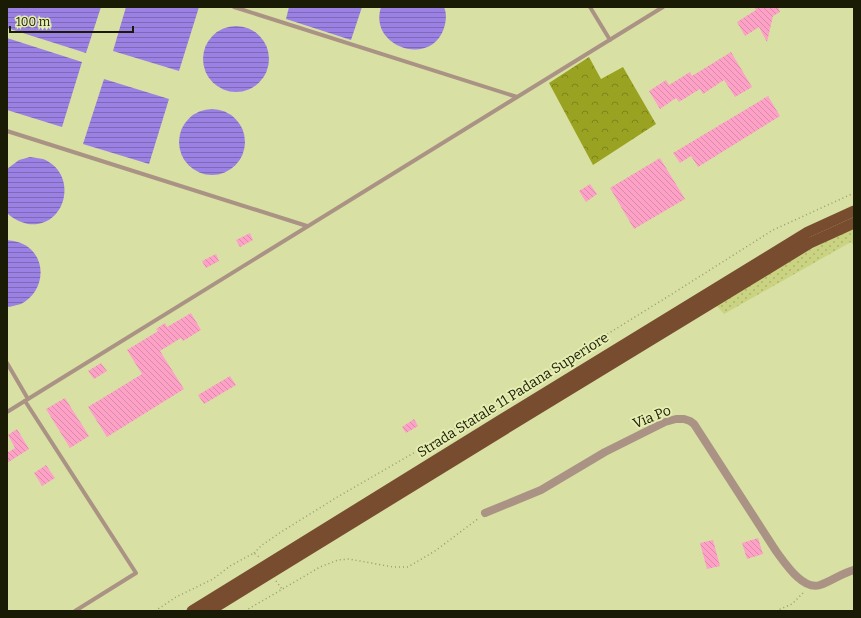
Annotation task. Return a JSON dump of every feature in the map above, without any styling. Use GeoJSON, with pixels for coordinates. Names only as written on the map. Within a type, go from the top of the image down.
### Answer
{"type":"FeatureCollection","features":[{"type":"Feature","properties":{"kind":"highway","name":"Strada Statale 11 Padana Superiore"},"geometry":{"type":"LineString","coordinates":[[192,611],[802,236],[854,211]]}},
{"type":"Feature","properties":{"kind":"highway","name":"Strada Statale 11 Padana Superiore"},"geometry":{"type":"LineString","coordinates":[[209,611],[810,243],[854,223]]}},
{"type":"Feature","properties":{"kind":"street","name":"Via Po"},"geometry":{"type":"LineString","coordinates":[[485,513],[540,490],[605,452],[665,422],[676,418],[684,419],[694,424],[789,569],[809,586]]}},
{"type":"Feature","properties":{"kind":"street"},"geometry":{"type":"LineString","coordinates":[[809,586],[819,586],[843,573],[854,570]]}},
{"type":"Feature","properties":{"kind":"lane"},"geometry":{"type":"LineString","coordinates":[[234,7],[518,97]]}},
{"type":"Feature","properties":{"kind":"lane"},"geometry":{"type":"LineString","coordinates":[[590,7],[610,40]]}},
{"type":"Feature","properties":{"kind":"lane"},"geometry":{"type":"LineString","coordinates":[[7,412],[663,7]]}},
{"type":"Feature","properties":{"kind":"lane"},"geometry":{"type":"LineString","coordinates":[[7,131],[307,226]]}},
{"type":"Feature","properties":{"kind":"lane"},"geometry":{"type":"LineString","coordinates":[[7,363],[26,400],[136,573],[74,611]]}},
{"type":"Feature","properties":{"kind":"path"},"geometry":{"type":"LineString","coordinates":[[155,611],[176,598],[213,579],[230,566],[254,553],[262,545],[281,532],[443,436],[772,230],[854,193]]}},
{"type":"Feature","properties":{"kind":"path"},"geometry":{"type":"LineString","coordinates":[[245,611],[320,567],[338,560],[349,559],[393,567],[408,567],[435,551],[485,513]]}},
{"type":"Feature","properties":{"kind":"path"},"geometry":{"type":"LineString","coordinates":[[254,553],[260,558]]}},
{"type":"Feature","properties":{"kind":"path"},"geometry":{"type":"LineString","coordinates":[[276,581],[282,589]]}},
{"type":"Feature","properties":{"kind":"path"},"geometry":{"type":"LineString","coordinates":[[776,611],[792,604],[809,586]]}},
{"type":"Feature","properties":{"kind":"green space"},"geometry":{"type":"Polygon","coordinates":[[[589,57],[601,79],[623,67],[656,124],[593,165],[549,83],[589,57]]]}},
{"type":"Feature","properties":{"kind":"green space"},"geometry":{"type":"Polygon","coordinates":[[[854,228],[854,246],[851,242],[724,314],[716,305],[784,264],[854,228]]]}},
{"type":"Feature","properties":{"kind":"shaded area"},"geometry":{"type":"Polygon","coordinates":[[[7,7],[101,7],[86,53],[7,28],[7,7]]]}},
{"type":"Feature","properties":{"kind":"shaded area"},"geometry":{"type":"Polygon","coordinates":[[[126,7],[199,7],[179,71],[113,51],[126,7]]]}},
{"type":"Feature","properties":{"kind":"shaded area"},"geometry":{"type":"Polygon","coordinates":[[[289,7],[362,7],[351,40],[286,19],[289,7]]]}},
{"type":"Feature","properties":{"kind":"shaded area"},"geometry":{"type":"Polygon","coordinates":[[[381,7],[444,7],[446,18],[444,28],[437,40],[427,47],[415,49],[403,48],[392,42],[384,33],[379,21],[381,7]]]}},
{"type":"Feature","properties":{"kind":"shaded area"},"geometry":{"type":"Polygon","coordinates":[[[230,26],[242,26],[254,31],[264,41],[269,53],[267,72],[254,87],[242,92],[230,92],[218,87],[208,77],[203,65],[203,53],[208,41],[218,31],[230,26]]]}},
{"type":"Feature","properties":{"kind":"shaded area"},"geometry":{"type":"Polygon","coordinates":[[[7,38],[82,62],[62,127],[7,110],[7,38]]]}},
{"type":"Feature","properties":{"kind":"shaded area"},"geometry":{"type":"Polygon","coordinates":[[[104,79],[169,99],[149,164],[83,144],[104,79]]]}},
{"type":"Feature","properties":{"kind":"shaded area"},"geometry":{"type":"Polygon","coordinates":[[[212,109],[225,111],[240,124],[243,129],[245,142],[243,155],[230,170],[225,173],[212,175],[199,173],[184,160],[181,155],[179,142],[181,129],[194,114],[199,111],[212,109]]]}},
{"type":"Feature","properties":{"kind":"shaded area"},"geometry":{"type":"Polygon","coordinates":[[[30,157],[43,159],[54,166],[61,176],[64,187],[64,199],[52,218],[41,223],[28,224],[14,219],[7,213],[7,169],[19,160],[30,157]]]}},
{"type":"Feature","properties":{"kind":"shaded area"},"geometry":{"type":"Polygon","coordinates":[[[7,240],[15,241],[28,247],[34,253],[40,269],[38,285],[34,293],[21,304],[9,307],[7,306],[7,240]]]}},
{"type":"Feature","properties":{"kind":"building"},"geometry":{"type":"Polygon","coordinates":[[[754,7],[778,7],[780,12],[773,16],[767,42],[759,27],[745,36],[737,22],[756,10],[754,7]]]}},
{"type":"Feature","properties":{"kind":"building"},"geometry":{"type":"Polygon","coordinates":[[[731,52],[752,87],[735,97],[724,80],[703,94],[700,89],[679,102],[676,98],[660,109],[649,91],[666,80],[669,85],[690,72],[692,76],[731,52]]]}},
{"type":"Feature","properties":{"kind":"building"},"geometry":{"type":"Polygon","coordinates":[[[768,96],[780,116],[698,167],[691,156],[680,163],[673,153],[768,96]]]}},
{"type":"Feature","properties":{"kind":"building"},"geometry":{"type":"Polygon","coordinates":[[[660,158],[685,199],[634,229],[610,188],[660,158]]]}},
{"type":"Feature","properties":{"kind":"building"},"geometry":{"type":"Polygon","coordinates":[[[590,184],[597,194],[586,202],[579,191],[590,184]]]}},
{"type":"Feature","properties":{"kind":"building"},"geometry":{"type":"Polygon","coordinates":[[[250,233],[253,240],[240,247],[236,240],[250,233]]]}},
{"type":"Feature","properties":{"kind":"building"},"geometry":{"type":"Polygon","coordinates":[[[216,254],[219,261],[206,268],[202,261],[216,254]]]}},
{"type":"Feature","properties":{"kind":"building"},"geometry":{"type":"Polygon","coordinates":[[[191,313],[201,330],[183,341],[181,338],[160,351],[184,389],[107,437],[88,407],[142,374],[127,350],[158,331],[156,329],[165,323],[167,327],[191,313]]]}},
{"type":"Feature","properties":{"kind":"building"},"geometry":{"type":"Polygon","coordinates":[[[101,363],[107,371],[94,379],[88,371],[101,363]]]}},
{"type":"Feature","properties":{"kind":"building"},"geometry":{"type":"Polygon","coordinates":[[[230,376],[236,385],[204,404],[198,395],[230,376]]]}},
{"type":"Feature","properties":{"kind":"building"},"geometry":{"type":"Polygon","coordinates":[[[65,398],[89,436],[70,448],[46,409],[65,398]]]}},
{"type":"Feature","properties":{"kind":"building"},"geometry":{"type":"Polygon","coordinates":[[[414,419],[418,426],[406,433],[402,427],[414,419]]]}},
{"type":"Feature","properties":{"kind":"building"},"geometry":{"type":"Polygon","coordinates":[[[17,429],[29,449],[7,463],[7,453],[15,448],[8,435],[17,429]]]}},
{"type":"Feature","properties":{"kind":"building"},"geometry":{"type":"Polygon","coordinates":[[[46,465],[55,478],[42,486],[34,473],[46,465]]]}},
{"type":"Feature","properties":{"kind":"building"},"geometry":{"type":"Polygon","coordinates":[[[758,538],[763,554],[747,559],[742,543],[758,538]]]}},
{"type":"Feature","properties":{"kind":"building"},"geometry":{"type":"Polygon","coordinates":[[[713,540],[720,566],[707,569],[700,543],[713,540]]]}}]}
